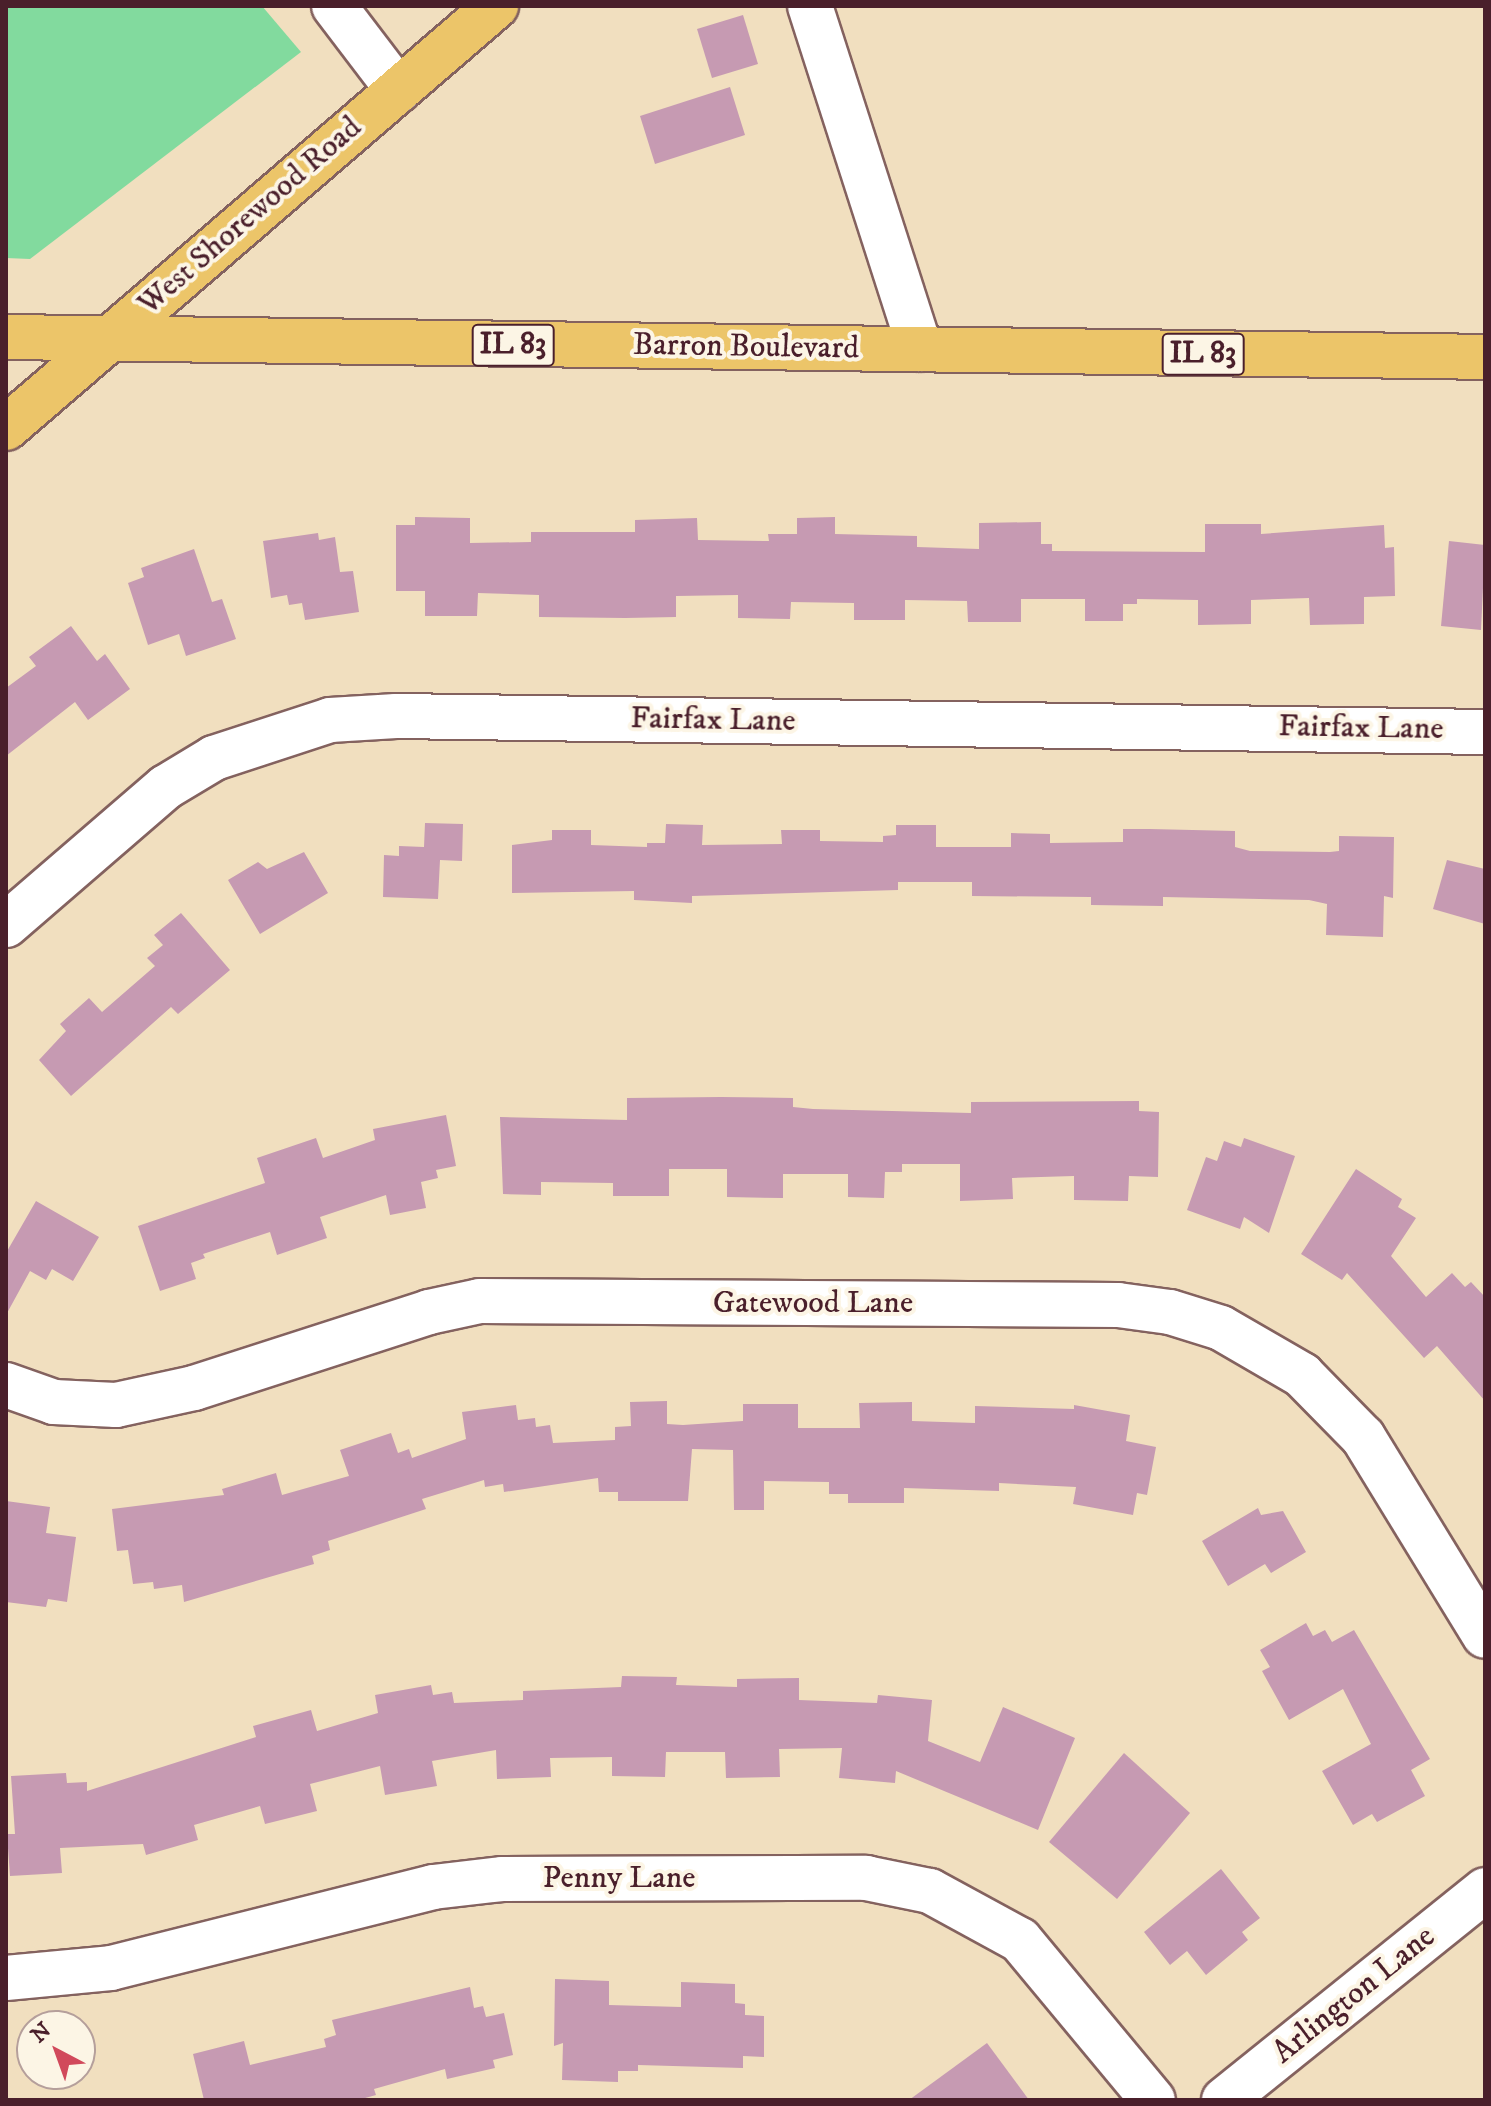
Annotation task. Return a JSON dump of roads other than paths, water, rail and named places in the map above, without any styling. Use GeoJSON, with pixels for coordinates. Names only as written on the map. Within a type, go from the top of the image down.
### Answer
{"type":"FeatureCollection","features":[{"type":"Feature","properties":{"kind":"main road","name":"West Shorewood Road"},"geometry":{"type":"LineString","coordinates":[[6,428],[496,6]]}},
{"type":"Feature","properties":{"kind":"main road","name":"Barron Boulevard"},"geometry":{"type":"LineString","coordinates":[[6,337],[1485,357]]}},
{"type":"Feature","properties":{"kind":"street"},"geometry":{"type":"LineString","coordinates":[[334,6],[410,80]]}},
{"type":"Feature","properties":{"kind":"street"},"geometry":{"type":"LineString","coordinates":[[370,6],[410,80]]}},
{"type":"Feature","properties":{"kind":"street"},"geometry":{"type":"LineString","coordinates":[[810,6],[920,349]]}},
{"type":"Feature","properties":{"kind":"street","name":"Fairfax Lane"},"geometry":{"type":"LineString","coordinates":[[6,925],[166,787],[214,758],[330,720],[396,716],[1485,732]]}},
{"type":"Feature","properties":{"kind":"street","name":"Gatewood Lane"},"geometry":{"type":"LineString","coordinates":[[6,1385],[54,1402],[116,1405],[194,1388],[429,1312],[480,1301],[1118,1305],[1170,1312],[1221,1328],[1302,1375],[1363,1437],[1485,1636]]}},
{"type":"Feature","properties":{"kind":"street","name":"Penny Lane"},"geometry":{"type":"LineString","coordinates":[[6,1978],[111,1968],[447,1885],[502,1879],[866,1878],[930,1891],[1020,1940],[1153,2100]]}},
{"type":"Feature","properties":{"kind":"street","name":"Arlington Lane"},"geometry":{"type":"LineString","coordinates":[[1224,2100],[1485,1890]]}}]}
